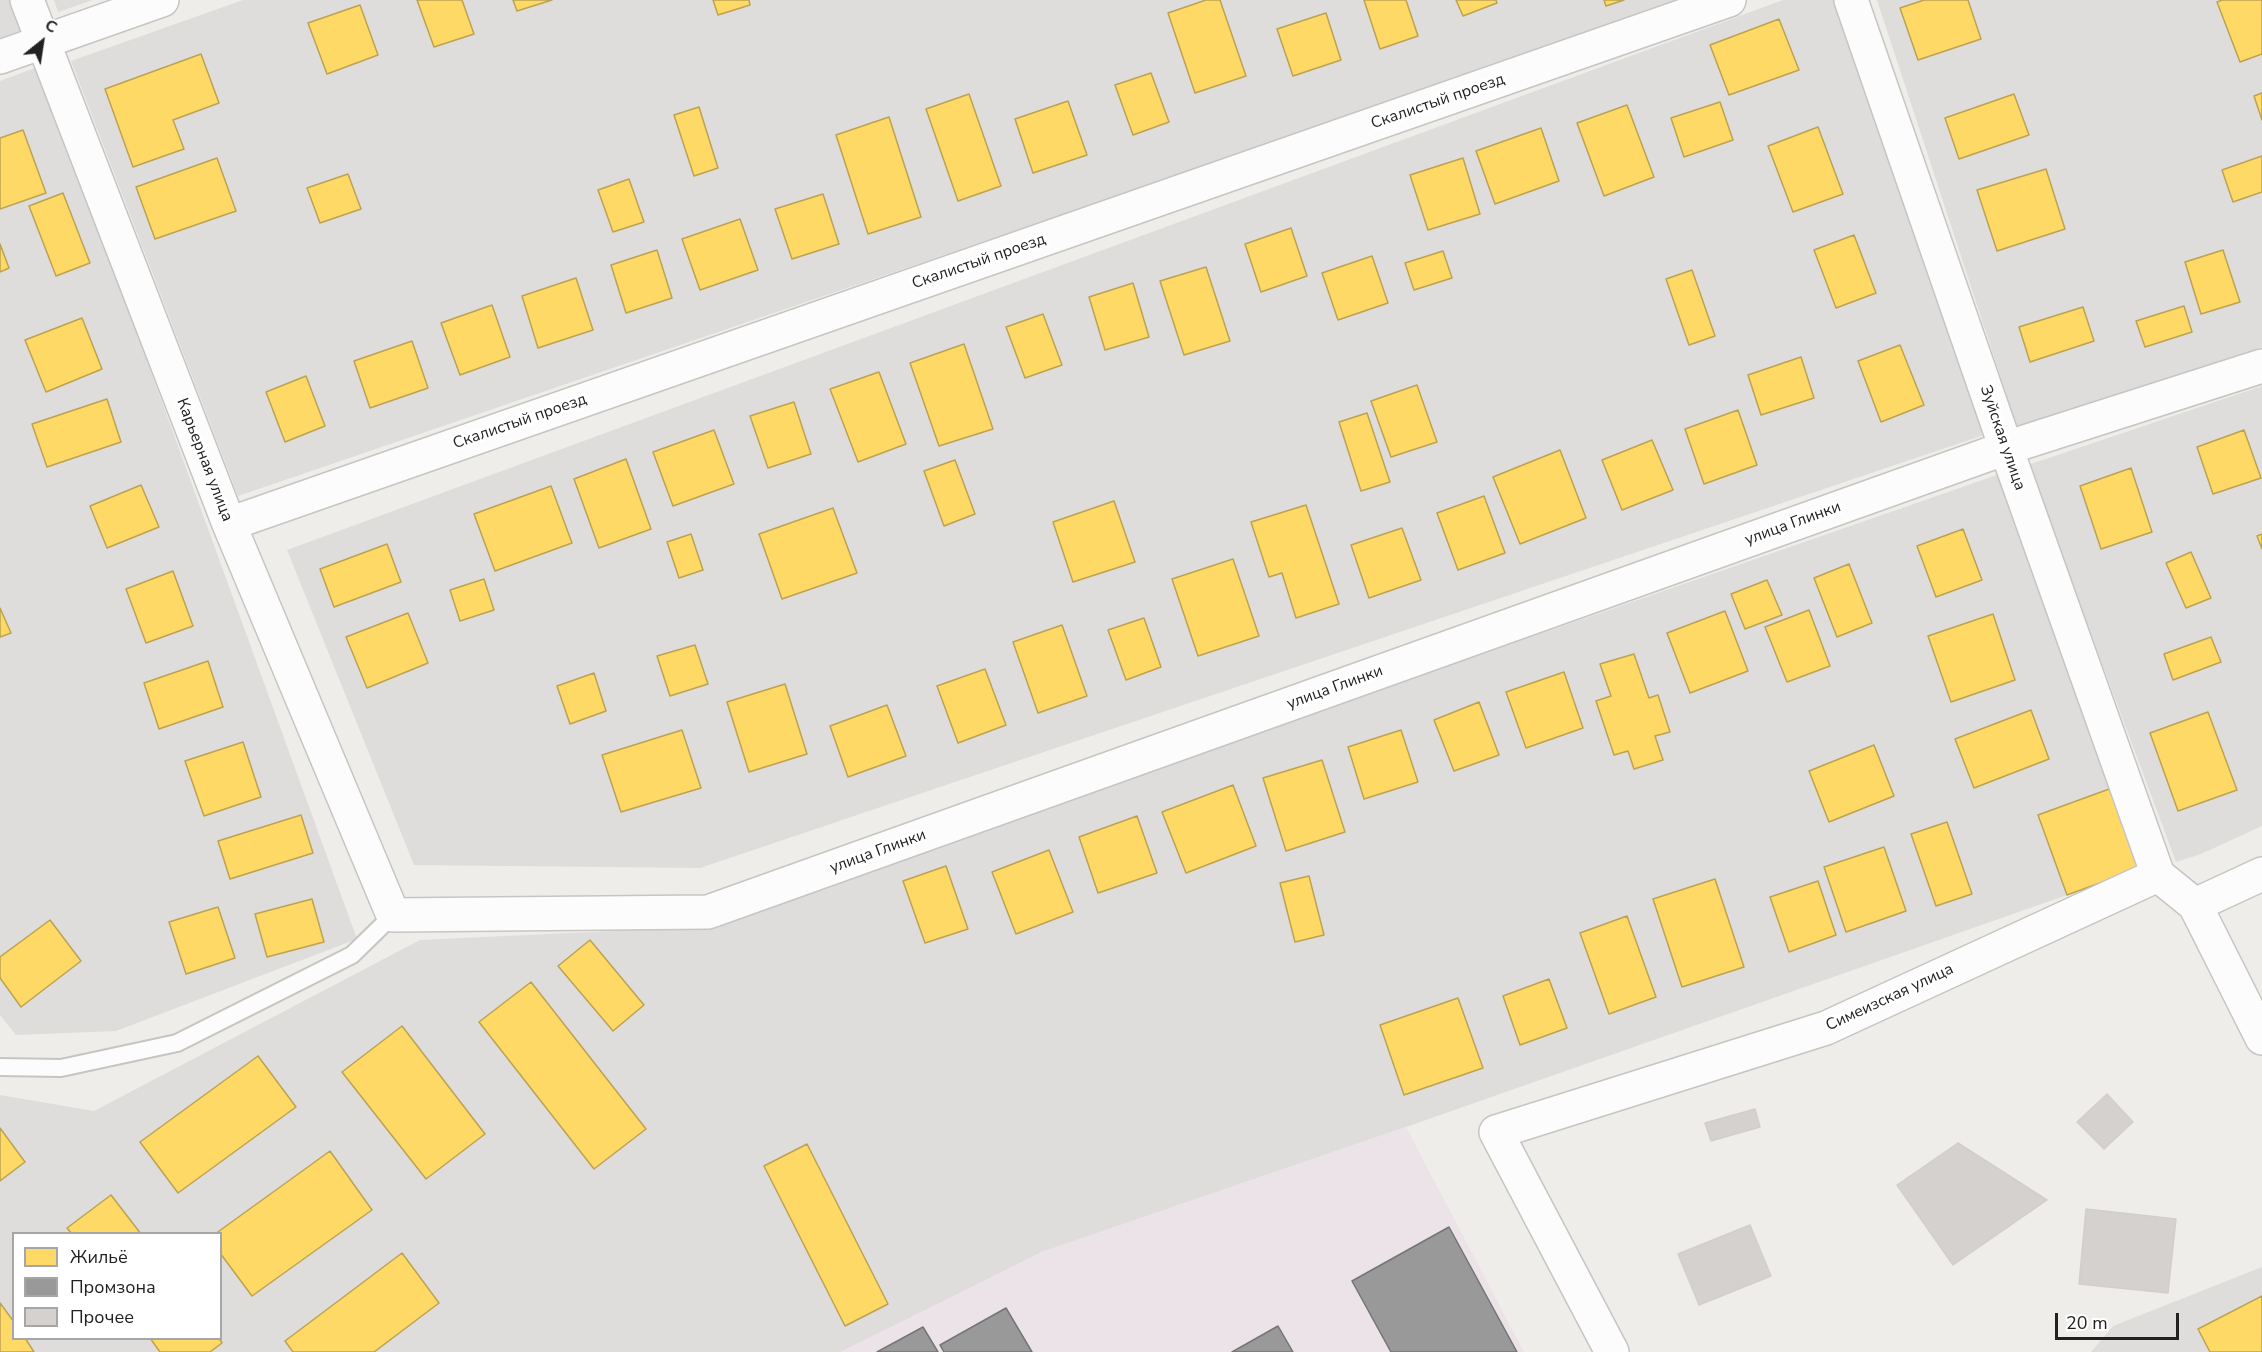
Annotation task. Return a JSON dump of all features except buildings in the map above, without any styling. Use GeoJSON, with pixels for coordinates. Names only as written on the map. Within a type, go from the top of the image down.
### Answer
{"type":"FeatureCollection","features":[{"type":"Feature","properties":{"kind":"street","name":"Карьерная улица"},"geometry":{"type":"LineString","coordinates":[[27,0],[229,524],[393,915]]}},
{"type":"Feature","properties":{"kind":"street"},"geometry":{"type":"LineString","coordinates":[[0,57],[162,0]]}},
{"type":"Feature","properties":{"kind":"street","name":"Скалистый проезд"},"geometry":{"type":"LineString","coordinates":[[229,524],[1729,0]]}},
{"type":"Feature","properties":{"kind":"street","name":"Зуйская улица"},"geometry":{"type":"LineString","coordinates":[[1851,0],[2006,448],[2158,875]]}},
{"type":"Feature","properties":{"kind":"street","name":"улица Глинки"},"geometry":{"type":"LineString","coordinates":[[393,915],[708,912],[2006,448],[2262,366]]}},
{"type":"Feature","properties":{"kind":"street"},"geometry":{"type":"LineString","coordinates":[[2195,905],[2262,874]]}},
{"type":"Feature","properties":{"kind":"street"},"geometry":{"type":"LineString","coordinates":[[2158,875],[2195,905],[2262,1038]]}},
{"type":"Feature","properties":{"kind":"street","name":"Симеизская улица"},"geometry":{"type":"LineString","coordinates":[[1612,1352],[1496,1132],[1826,1028],[2158,875]]}},
{"type":"Feature","properties":{"kind":"lane"},"geometry":{"type":"LineString","coordinates":[[0,1067],[61,1068],[177,1043],[352,955],[393,915]]}},
{"type":"Feature","properties":{"kind":"shaded area"},"geometry":{"type":"Polygon","coordinates":[[[0,0],[16,0],[28,32],[0,42],[0,0]]]}},
{"type":"Feature","properties":{"kind":"shaded area"},"geometry":{"type":"Polygon","coordinates":[[[54,0],[93,0],[58,12],[54,0]]]}},
{"type":"Feature","properties":{"kind":"shaded area"},"geometry":{"type":"Polygon","coordinates":[[[243,0],[1691,0],[238,496],[71,61],[243,0]]]}},
{"type":"Feature","properties":{"kind":"shaded area"},"geometry":{"type":"Polygon","coordinates":[[[1783,0],[1836,0],[1984,435],[700,868],[414,865],[287,550],[1783,0]]]}},
{"type":"Feature","properties":{"kind":"shaded area"},"geometry":{"type":"Polygon","coordinates":[[[1877,0],[2262,0],[2262,347],[2019,433],[1877,0]]]}},
{"type":"Feature","properties":{"kind":"shaded area"},"geometry":{"type":"Polygon","coordinates":[[[40,66],[357,939],[116,1031],[16,1035],[0,1015],[0,81],[40,66]]]}},
{"type":"Feature","properties":{"kind":"shaded area"},"geometry":{"type":"Polygon","coordinates":[[[2262,386],[2262,826],[2201,854],[2176,862],[2028,465],[2262,386]]]}},
{"type":"Feature","properties":{"kind":"shaded area"},"geometry":{"type":"Polygon","coordinates":[[[1997,475],[2112,788],[2067,895],[1042,1252],[841,1352],[0,1352],[0,1095],[94,1111],[420,940],[697,927],[1997,475]]]}},
{"type":"Feature","properties":{"kind":"shaded area"},"geometry":{"type":"Polygon","coordinates":[[[1406,1127],[1524,1352],[841,1352],[1042,1252],[1406,1127]]]}},
{"type":"Feature","properties":{"kind":"shaded area"},"geometry":{"type":"Polygon","coordinates":[[[2262,1267],[2262,1352],[2091,1352],[2113,1326],[2262,1267]]]}}]}
